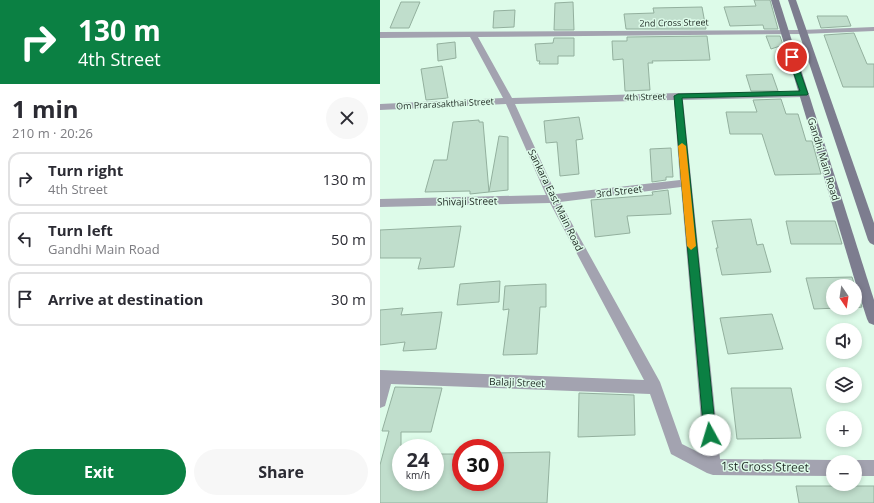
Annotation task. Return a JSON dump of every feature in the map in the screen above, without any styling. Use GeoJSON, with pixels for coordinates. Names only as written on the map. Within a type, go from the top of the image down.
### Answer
{"type":"FeatureCollection","features":[{"type":"Feature","properties":{"kind":"street","name":"Gandhi Main Road"},"geometry":{"type":"LineString","coordinates":[[775,0],[783,32],[804,94],[853,258],[874,319]]}},
{"type":"Feature","properties":{"kind":"street","name":"Gandhi Main Road"},"geometry":{"type":"LineString","coordinates":[[792,0],[874,240]]}},
{"type":"Feature","properties":{"kind":"street","name":"2nd Cross Street"},"geometry":{"type":"LineString","coordinates":[[473,35],[802,32],[874,29]]}},
{"type":"Feature","properties":{"kind":"street"},"geometry":{"type":"LineString","coordinates":[[380,35],[473,35]]}},
{"type":"Feature","properties":{"kind":"street","name":"Sankara East Main Road"},"geometry":{"type":"LineString","coordinates":[[473,35],[509,101],[553,199],[655,387],[676,449]]}},
{"type":"Feature","properties":{"kind":"street","name":"4th Street"},"geometry":{"type":"LineString","coordinates":[[509,101],[804,94]]}},
{"type":"Feature","properties":{"kind":"street"},"geometry":{"type":"LineString","coordinates":[[678,96],[685,183],[713,466]]}},
{"type":"Feature","properties":{"kind":"street","name":"Om Prarasakthai Street"},"geometry":{"type":"LineString","coordinates":[[380,107],[509,101]]}},
{"type":"Feature","properties":{"kind":"street","name":"3rd Street"},"geometry":{"type":"LineString","coordinates":[[553,199],[685,183]]}},
{"type":"Feature","properties":{"kind":"street","name":"Shivaji Street"},"geometry":{"type":"LineString","coordinates":[[380,203],[553,199]]}},
{"type":"Feature","properties":{"kind":"street"},"geometry":{"type":"LineString","coordinates":[[380,401],[383,377]]}},
{"type":"Feature","properties":{"kind":"street","name":"Balaji Street"},"geometry":{"type":"LineString","coordinates":[[383,377],[655,387]]}},
{"type":"Feature","properties":{"kind":"street","name":"1st Cross Street"},"geometry":{"type":"LineString","coordinates":[[676,449],[713,466],[826,468]]}},
{"type":"Feature","properties":{"kind":"street"},"geometry":{"type":"LineString","coordinates":[[862,468],[874,468]]}},
{"type":"Feature","properties":{"kind":"building"},"geometry":{"type":"Polygon","coordinates":[[[754,0],[770,0],[778,29],[764,29],[763,25],[730,26],[724,7],[756,6],[754,0]]]}},
{"type":"Feature","properties":{"kind":"building"},"geometry":{"type":"Polygon","coordinates":[[[401,2],[420,2],[409,28],[390,28],[401,2]]]}},
{"type":"Feature","properties":{"kind":"building"},"geometry":{"type":"Polygon","coordinates":[[[573,2],[574,30],[554,30],[555,3],[573,2]]]}},
{"type":"Feature","properties":{"kind":"building"},"geometry":{"type":"Polygon","coordinates":[[[702,7],[706,29],[626,29],[624,14],[654,13],[653,8],[702,7]]]}},
{"type":"Feature","properties":{"kind":"building"},"geometry":{"type":"Polygon","coordinates":[[[515,10],[514,27],[493,28],[494,11],[515,10]]]}},
{"type":"Feature","properties":{"kind":"building"},"geometry":{"type":"Polygon","coordinates":[[[817,16],[847,16],[851,26],[821,28],[817,16]]]}},
{"type":"Feature","properties":{"kind":"building"},"geometry":{"type":"Polygon","coordinates":[[[854,33],[867,64],[874,64],[874,87],[843,87],[824,35],[854,33]]]}},
{"type":"Feature","properties":{"kind":"building"},"geometry":{"type":"Polygon","coordinates":[[[707,36],[710,60],[652,61],[653,63],[648,63],[650,90],[625,91],[623,59],[613,60],[612,41],[627,41],[627,37],[707,36]]]}},
{"type":"Feature","properties":{"kind":"building"},"geometry":{"type":"Polygon","coordinates":[[[766,36],[780,36],[783,45],[771,49],[766,36]]]}},
{"type":"Feature","properties":{"kind":"building"},"geometry":{"type":"Polygon","coordinates":[[[554,38],[574,38],[574,56],[558,56],[558,64],[539,64],[540,61],[537,61],[535,44],[553,43],[554,38]]]}},
{"type":"Feature","properties":{"kind":"building"},"geometry":{"type":"Polygon","coordinates":[[[455,42],[456,58],[438,61],[437,44],[455,42]]]}},
{"type":"Feature","properties":{"kind":"building"},"geometry":{"type":"Polygon","coordinates":[[[442,66],[448,98],[426,100],[421,69],[442,66]]]}},
{"type":"Feature","properties":{"kind":"building"},"geometry":{"type":"Polygon","coordinates":[[[772,74],[778,91],[751,91],[746,75],[772,74]]]}},
{"type":"Feature","properties":{"kind":"building"},"geometry":{"type":"Polygon","coordinates":[[[781,99],[786,114],[798,114],[806,141],[812,141],[821,174],[775,175],[762,134],[730,134],[726,112],[757,112],[753,100],[781,99]]]}},
{"type":"Feature","properties":{"kind":"building"},"geometry":{"type":"Polygon","coordinates":[[[579,117],[583,139],[576,140],[579,174],[560,176],[557,142],[546,143],[544,121],[579,117]]]}},
{"type":"Feature","properties":{"kind":"building"},"geometry":{"type":"Polygon","coordinates":[[[479,120],[479,122],[483,122],[489,192],[470,194],[470,191],[425,192],[434,160],[447,160],[453,122],[479,120]]]}},
{"type":"Feature","properties":{"kind":"building"},"geometry":{"type":"Polygon","coordinates":[[[499,136],[508,137],[508,190],[489,192],[499,136]]]}},
{"type":"Feature","properties":{"kind":"building"},"geometry":{"type":"Polygon","coordinates":[[[671,148],[673,177],[666,177],[666,180],[652,182],[650,149],[671,148]]]}},
{"type":"Feature","properties":{"kind":"building"},"geometry":{"type":"Polygon","coordinates":[[[668,190],[671,214],[627,216],[630,233],[595,237],[591,200],[653,195],[652,192],[668,190]]]}},
{"type":"Feature","properties":{"kind":"building"},"geometry":{"type":"Polygon","coordinates":[[[751,219],[757,245],[763,244],[771,272],[722,275],[712,221],[751,219]]]}},
{"type":"Feature","properties":{"kind":"building"},"geometry":{"type":"Polygon","coordinates":[[[786,221],[835,221],[842,244],[791,244],[786,221]]]}},
{"type":"Feature","properties":{"kind":"building"},"geometry":{"type":"Polygon","coordinates":[[[461,226],[454,267],[418,269],[421,258],[380,258],[380,230],[461,226]]]}},
{"type":"Feature","properties":{"kind":"building"},"geometry":{"type":"Polygon","coordinates":[[[852,277],[853,279],[826,279],[826,308],[814,309],[806,278],[852,277]]]}},
{"type":"Feature","properties":{"kind":"building"},"geometry":{"type":"Polygon","coordinates":[[[500,281],[499,302],[457,305],[460,284],[500,281]]]}},
{"type":"Feature","properties":{"kind":"building"},"geometry":{"type":"Polygon","coordinates":[[[546,284],[546,307],[540,307],[537,354],[503,355],[509,309],[503,310],[505,286],[546,284]]]}},
{"type":"Feature","properties":{"kind":"building"},"geometry":{"type":"Polygon","coordinates":[[[403,308],[401,315],[442,312],[436,349],[403,351],[405,342],[380,345],[380,310],[403,308]]]}},
{"type":"Feature","properties":{"kind":"building"},"geometry":{"type":"Polygon","coordinates":[[[772,314],[783,349],[728,354],[720,318],[772,314]]]}},
{"type":"Feature","properties":{"kind":"building"},"geometry":{"type":"Polygon","coordinates":[[[395,387],[442,388],[431,432],[401,432],[401,439],[392,439],[392,491],[444,491],[444,454],[452,454],[452,491],[504,491],[504,453],[550,452],[547,503],[380,503],[380,465],[389,431],[382,431],[395,387]]]}},
{"type":"Feature","properties":{"kind":"building"},"geometry":{"type":"Polygon","coordinates":[[[731,388],[791,388],[801,438],[737,439],[731,388]]]}},
{"type":"Feature","properties":{"kind":"building"},"geometry":{"type":"Polygon","coordinates":[[[579,393],[634,395],[635,435],[578,437],[579,393]]]}},
{"type":"Feature","properties":{"kind":"building"},"geometry":{"type":"Polygon","coordinates":[[[796,486],[826,486],[826,491],[862,491],[862,486],[874,486],[874,503],[799,503],[796,486]]]}},
{"type":"Feature","properties":{"kind":"slow traffic"},"geometry":{"type":"LineString","coordinates":[[682,146],[691,246]]}},
{"type":"Feature","properties":{"kind":"route"},"geometry":{"type":"LineString","coordinates":[[710,435],[685,183],[678,96],[804,94],[792,57]]}}]}
